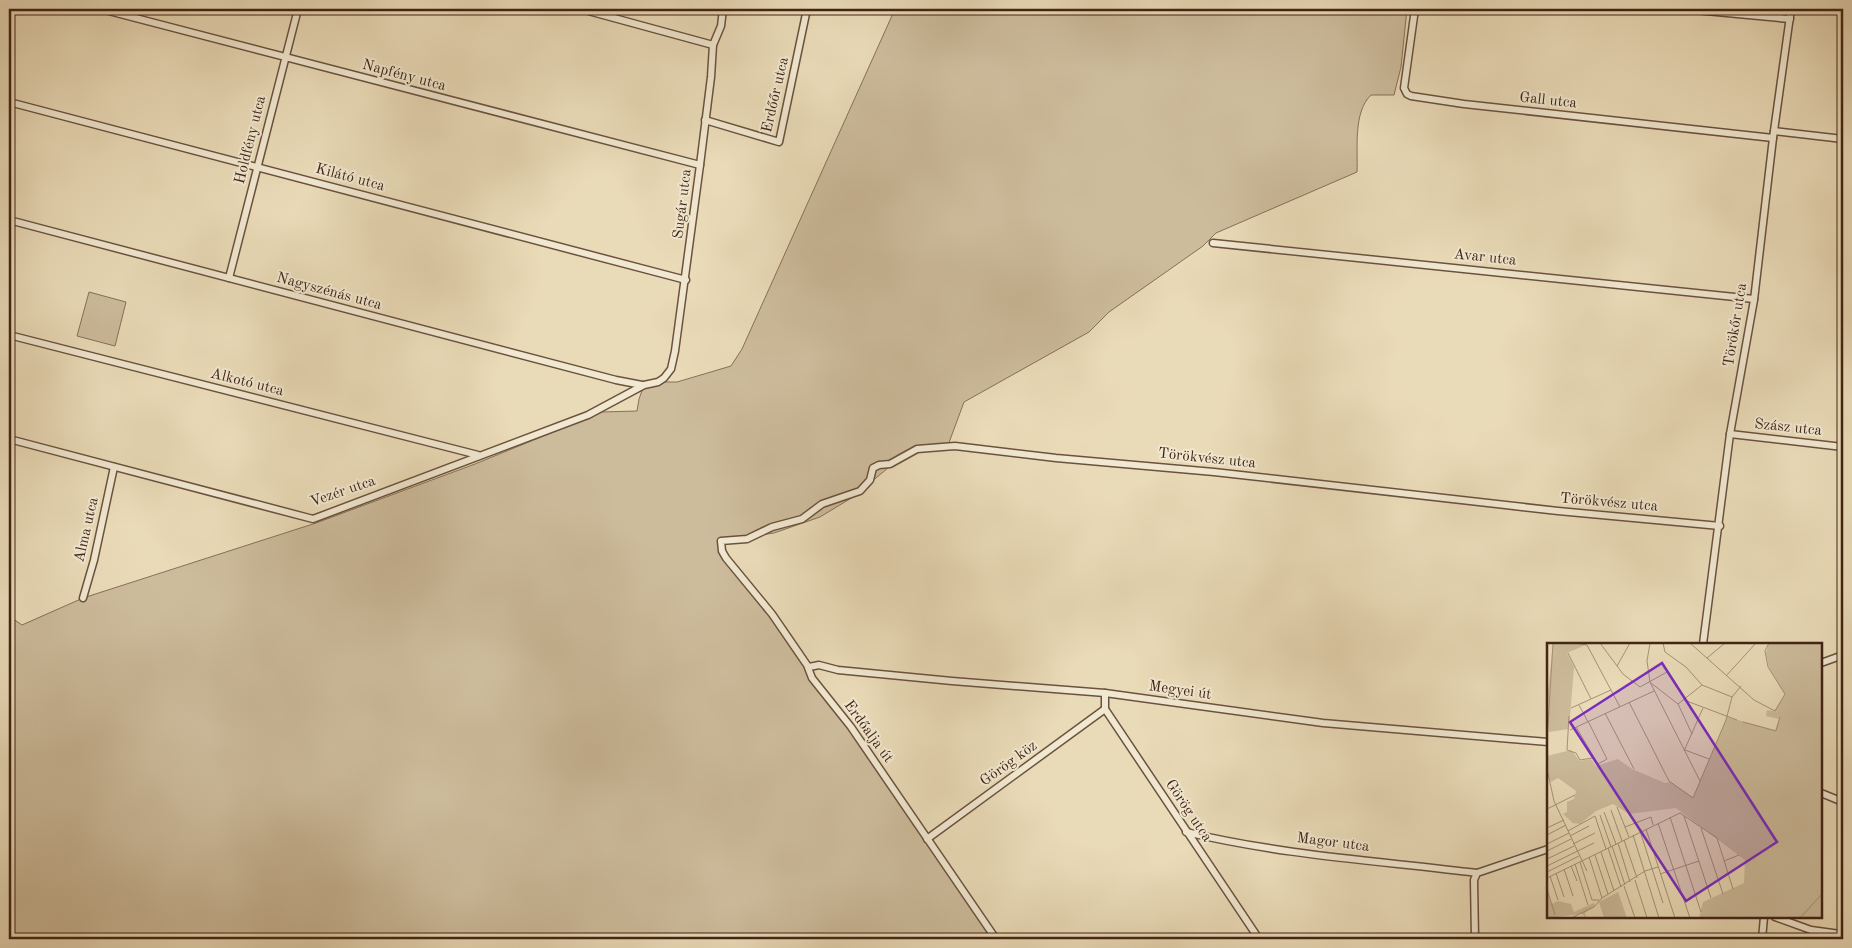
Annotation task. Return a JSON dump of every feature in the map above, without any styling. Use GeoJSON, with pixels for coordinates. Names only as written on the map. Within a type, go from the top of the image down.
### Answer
{"type":"FeatureCollection","features":[{"type":"Feature","properties":{"kind":"street","name":"Napfény utca"},"geometry":{"type":"LineString","coordinates":[[101,9],[700,165]]}},
{"type":"Feature","properties":{"kind":"street","name":"Holdfény utca"},"geometry":{"type":"LineString","coordinates":[[229,278],[298,9]]}},
{"type":"Feature","properties":{"kind":"street"},"geometry":{"type":"LineString","coordinates":[[581,9],[713,45]]}},
{"type":"Feature","properties":{"kind":"street","name":"Sugár utca"},"geometry":{"type":"LineString","coordinates":[[644,385],[658,382],[664,378],[671,369],[675,352],[686,280],[713,45],[721,26],[724,9]]}},
{"type":"Feature","properties":{"kind":"street","name":"Erdőőr utca"},"geometry":{"type":"LineString","coordinates":[[705,120],[779,142],[807,9]]}},
{"type":"Feature","properties":{"kind":"street","name":"Gall utca"},"geometry":{"type":"LineString","coordinates":[[1415,9],[1404,88],[1406,94],[1411,96],[1474,105],[1843,139]]}},
{"type":"Feature","properties":{"kind":"street"},"geometry":{"type":"LineString","coordinates":[[1684,9],[1790,19]]}},
{"type":"Feature","properties":{"kind":"street","name":"Törökőr utca"},"geometry":{"type":"LineString","coordinates":[[1703,643],[1720,526],[1730,434],[1754,299],[1791,9]]}},
{"type":"Feature","properties":{"kind":"street","name":"Kilátó utca"},"geometry":{"type":"LineString","coordinates":[[9,102],[686,280]]}},
{"type":"Feature","properties":{"kind":"street","name":"Nagyszénás utca"},"geometry":{"type":"LineString","coordinates":[[9,220],[616,380],[644,385]]}},
{"type":"Feature","properties":{"kind":"street","name":"Avar utca"},"geometry":{"type":"LineString","coordinates":[[1213,243],[1754,299]]}},
{"type":"Feature","properties":{"kind":"street","name":"Alkotó utca"},"geometry":{"type":"LineString","coordinates":[[9,335],[479,456]]}},
{"type":"Feature","properties":{"kind":"street","name":"Vezér utca"},"geometry":{"type":"LineString","coordinates":[[9,439],[114,468],[313,518],[588,415],[644,385]]}},
{"type":"Feature","properties":{"kind":"street","name":"Szász utca"},"geometry":{"type":"LineString","coordinates":[[1730,434],[1843,447]]}},
{"type":"Feature","properties":{"kind":"street","name":"Törökvész utca"},"geometry":{"type":"LineString","coordinates":[[721,541],[740,541],[749,538],[768,528],[804,518],[815,507],[825,502],[858,492],[868,482],[873,468],[879,464],[890,464],[917,449],[955,446],[1056,458],[1214,472],[1558,511],[1720,526]]}},
{"type":"Feature","properties":{"kind":"street","name":"Alma utca"},"geometry":{"type":"LineString","coordinates":[[83,598],[94,560],[114,468]]}},
{"type":"Feature","properties":{"kind":"street","name":"Erdőalja út"},"geometry":{"type":"LineString","coordinates":[[721,541],[722,550],[726,558],[772,614],[809,667],[812,678],[851,727],[996,939]]}},
{"type":"Feature","properties":{"kind":"street"},"geometry":{"type":"LineString","coordinates":[[1822,663],[1843,655]]}},
{"type":"Feature","properties":{"kind":"street","name":"Megyei út"},"geometry":{"type":"LineString","coordinates":[[809,667],[819,665],[838,670],[1105,693],[1323,723],[1547,742]]}},
{"type":"Feature","properties":{"kind":"street"},"geometry":{"type":"LineString","coordinates":[[1105,693],[1105,709]]}},
{"type":"Feature","properties":{"kind":"street","name":"Görög köz"},"geometry":{"type":"LineString","coordinates":[[927,839],[1105,709]]}},
{"type":"Feature","properties":{"kind":"street","name":"Görög utca"},"geometry":{"type":"LineString","coordinates":[[1105,709],[1259,939]]}},
{"type":"Feature","properties":{"kind":"street"},"geometry":{"type":"LineString","coordinates":[[1822,792],[1843,802]]}},
{"type":"Feature","properties":{"kind":"street","name":"Magor utca"},"geometry":{"type":"LineString","coordinates":[[1186,832],[1222,840],[1292,851],[1477,873]]}},
{"type":"Feature","properties":{"kind":"street"},"geometry":{"type":"LineString","coordinates":[[1473,938],[1474,880],[1477,873],[1547,849]]}},
{"type":"Feature","properties":{"kind":"street"},"geometry":{"type":"LineString","coordinates":[[1762,939],[1764,918]]}},
{"type":"Feature","properties":{"kind":"street"},"geometry":{"type":"LineString","coordinates":[[1778,918],[1811,930],[1840,934]]}},
{"type":"Feature","properties":{"kind":"shaded area"},"geometry":{"type":"Polygon","coordinates":[[[895,9],[1407,9],[1401,67],[1394,95],[1371,95],[1361,111],[1358,131],[1357,172],[1216,233],[1203,246],[1109,312],[1089,332],[964,402],[947,448],[916,451],[900,458],[853,497],[820,517],[774,533],[721,541],[721,547],[996,939],[9,939],[9,616],[22,625],[83,598],[316,523],[475,464],[602,412],[637,411],[644,385],[658,382],[677,382],[731,366],[742,349],[895,9]]]}},
{"type":"Feature","properties":{"kind":"shaded area"},"geometry":{"type":"Polygon","coordinates":[[[89,292],[126,302],[115,346],[77,336],[89,292]]]}}]}
